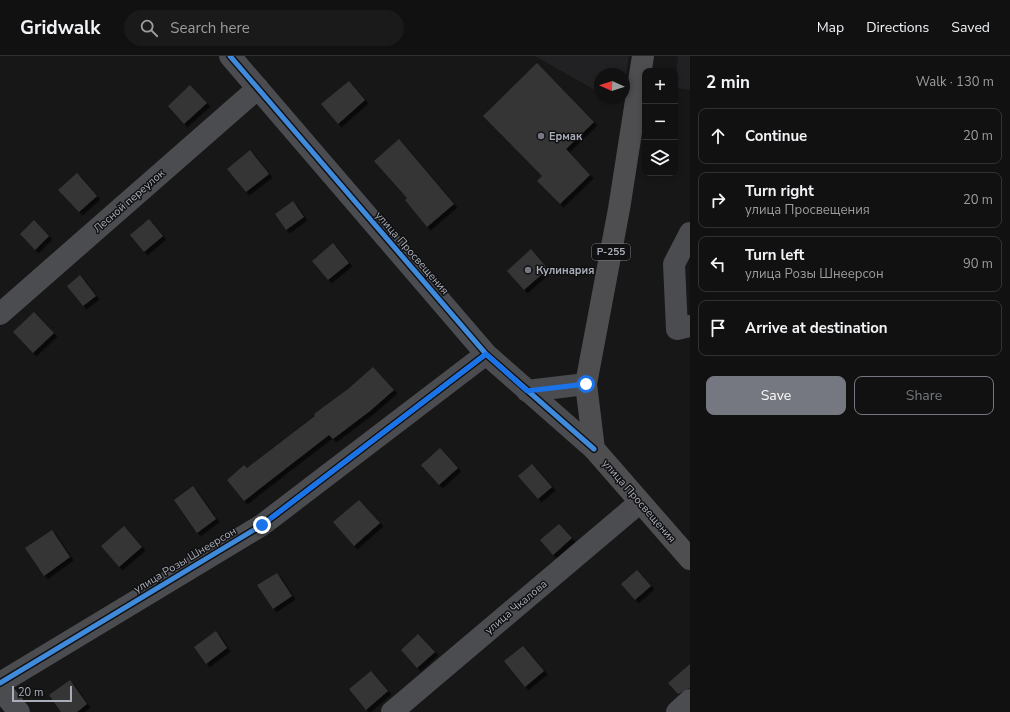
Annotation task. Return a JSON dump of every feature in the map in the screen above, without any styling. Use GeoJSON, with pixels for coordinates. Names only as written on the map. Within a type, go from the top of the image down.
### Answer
{"type":"FeatureCollection","features":[{"type":"Feature","properties":{"kind":"highway","name":"Р-255"},"geometry":{"type":"LineString","coordinates":[[594,449],[586,384],[619,209],[643,56]]}},
{"type":"Feature","properties":{"kind":"highway","name":"улица Просвещения"},"geometry":{"type":"LineString","coordinates":[[594,449],[639,503],[690,559]]}},
{"type":"Feature","properties":{"kind":"street","name":"улица Просвещения"},"geometry":{"type":"LineString","coordinates":[[230,56],[486,354],[594,449]]}},
{"type":"Feature","properties":{"kind":"street","name":"Лесной переулок"},"geometry":{"type":"LineString","coordinates":[[0,314],[258,88]]}},
{"type":"Feature","properties":{"kind":"street"},"geometry":{"type":"LineString","coordinates":[[690,233],[674,264],[677,329],[690,326]]}},
{"type":"Feature","properties":{"kind":"street","name":"улица Розы Шнеерсон"},"geometry":{"type":"LineString","coordinates":[[0,683],[262,525],[486,354]]}},
{"type":"Feature","properties":{"kind":"street"},"geometry":{"type":"LineString","coordinates":[[527,391],[586,384]]}},
{"type":"Feature","properties":{"kind":"street","name":"улица Чкалова"},"geometry":{"type":"LineString","coordinates":[[392,712],[639,503]]}},
{"type":"Feature","properties":{"kind":"street"},"geometry":{"type":"LineString","coordinates":[[0,689],[19,712]]}},
{"type":"Feature","properties":{"kind":"street"},"geometry":{"type":"LineString","coordinates":[[677,712],[690,700]]}},
{"type":"Feature","properties":{"kind":"shaded area"},"geometry":{"type":"Polygon","coordinates":[[[535,56],[629,56],[627,68],[594,68],[594,90],[535,56]]]}},
{"type":"Feature","properties":{"kind":"shaded area"},"geometry":{"type":"Polygon","coordinates":[[[678,56],[690,56],[690,90],[678,88],[678,56]]]}},
{"type":"Feature","properties":{"kind":"building","name":"Ермак"},"geometry":{"type":"Polygon","coordinates":[[[537,63],[594,122],[566,149],[590,175],[560,204],[537,181],[542,176],[483,116],[537,63]]]}},
{"type":"Feature","properties":{"kind":"building"},"geometry":{"type":"Polygon","coordinates":[[[349,81],[365,100],[338,124],[321,104],[349,81]]]}},
{"type":"Feature","properties":{"kind":"building"},"geometry":{"type":"Polygon","coordinates":[[[190,85],[207,103],[184,124],[168,106],[190,85]]]}},
{"type":"Feature","properties":{"kind":"building"},"geometry":{"type":"Polygon","coordinates":[[[399,139],[454,204],[427,227],[405,200],[407,198],[374,161],[399,139]]]}},
{"type":"Feature","properties":{"kind":"building"},"geometry":{"type":"Polygon","coordinates":[[[250,150],[269,174],[246,192],[227,169],[250,150]]]}},
{"type":"Feature","properties":{"kind":"building"},"geometry":{"type":"Polygon","coordinates":[[[77,173],[97,196],[79,212],[58,190],[77,173]]]}},
{"type":"Feature","properties":{"kind":"building"},"geometry":{"type":"Polygon","coordinates":[[[293,201],[304,217],[286,230],[275,214],[293,201]]]}},
{"type":"Feature","properties":{"kind":"building"},"geometry":{"type":"Polygon","coordinates":[[[149,219],[163,236],[144,252],[130,235],[149,219]]]}},
{"type":"Feature","properties":{"kind":"building"},"geometry":{"type":"Polygon","coordinates":[[[34,220],[49,236],[35,250],[20,234],[34,220]]]}},
{"type":"Feature","properties":{"kind":"building"},"geometry":{"type":"Polygon","coordinates":[[[333,243],[349,263],[328,280],[312,261],[333,243]]]}},
{"type":"Feature","properties":{"kind":"building","name":"Кулинария"},"geometry":{"type":"Polygon","coordinates":[[[531,249],[548,269],[524,290],[507,271],[531,249]]]}},
{"type":"Feature","properties":{"kind":"building"},"geometry":{"type":"Polygon","coordinates":[[[80,275],[96,296],[83,306],[67,286],[80,275]]]}},
{"type":"Feature","properties":{"kind":"building"},"geometry":{"type":"Polygon","coordinates":[[[34,312],[54,333],[33,353],[13,332],[34,312]]]}},
{"type":"Feature","properties":{"kind":"building"},"geometry":{"type":"Polygon","coordinates":[[[373,367],[394,390],[370,411],[333,439],[329,435],[244,501],[227,480],[244,465],[247,468],[315,416],[314,414],[348,389],[373,367]]]}},
{"type":"Feature","properties":{"kind":"building"},"geometry":{"type":"Polygon","coordinates":[[[440,448],[458,468],[439,485],[421,465],[440,448]]]}},
{"type":"Feature","properties":{"kind":"building"},"geometry":{"type":"Polygon","coordinates":[[[532,464],[552,487],[538,499],[518,476],[532,464]]]}},
{"type":"Feature","properties":{"kind":"building"},"geometry":{"type":"Polygon","coordinates":[[[193,486],[216,519],[197,533],[174,500],[193,486]]]}},
{"type":"Feature","properties":{"kind":"building"},"geometry":{"type":"Polygon","coordinates":[[[359,500],[380,523],[354,546],[333,522],[359,500]]]}},
{"type":"Feature","properties":{"kind":"building"},"geometry":{"type":"Polygon","coordinates":[[[559,524],[572,538],[553,555],[540,540],[559,524]]]}},
{"type":"Feature","properties":{"kind":"building"},"geometry":{"type":"Polygon","coordinates":[[[124,526],[142,547],[119,567],[101,546],[124,526]]]}},
{"type":"Feature","properties":{"kind":"building"},"geometry":{"type":"Polygon","coordinates":[[[52,530],[70,557],[44,576],[25,548],[52,530]]]}},
{"type":"Feature","properties":{"kind":"building"},"geometry":{"type":"Polygon","coordinates":[[[637,570],[651,586],[635,600],[621,584],[637,570]]]}},
{"type":"Feature","properties":{"kind":"building"},"geometry":{"type":"Polygon","coordinates":[[[277,573],[292,596],[273,609],[257,585],[277,573]]]}},
{"type":"Feature","properties":{"kind":"building"},"geometry":{"type":"Polygon","coordinates":[[[216,631],[227,648],[206,664],[194,647],[216,631]]]}},
{"type":"Feature","properties":{"kind":"building"},"geometry":{"type":"Polygon","coordinates":[[[418,634],[435,652],[417,668],[401,650],[418,634]]]}},
{"type":"Feature","properties":{"kind":"building"},"geometry":{"type":"Polygon","coordinates":[[[523,646],[544,671],[525,687],[504,661],[523,646]]]}},
{"type":"Feature","properties":{"kind":"building"},"geometry":{"type":"Polygon","coordinates":[[[690,664],[690,688],[678,694],[668,683],[690,664]]]}},
{"type":"Feature","properties":{"kind":"building"},"geometry":{"type":"Polygon","coordinates":[[[371,671],[388,691],[366,710],[349,689],[371,671]]]}},
{"type":"Feature","properties":{"kind":"building"},"geometry":{"type":"Polygon","coordinates":[[[70,680],[87,704],[77,712],[61,712],[49,695],[70,680]]]}},
{"type":"Feature","properties":{"kind":"cycle path"},"geometry":{"type":"LineString","coordinates":[[230,56],[486,354],[594,449]]}},
{"type":"Feature","properties":{"kind":"cycle path"},"geometry":{"type":"LineString","coordinates":[[0,683],[262,525],[486,354]]}},
{"type":"Feature","properties":{"kind":"place","name":"Ермак"},"geometry":{"type":"Point","coordinates":[541,136]}},
{"type":"Feature","properties":{"kind":"place","name":"Кулинария"},"geometry":{"type":"Point","coordinates":[528,270]}},
{"type":"Feature","properties":{"kind":"route"},"geometry":{"type":"LineString","coordinates":[[262,525],[486,354],[527,391],[586,384]]}}]}
